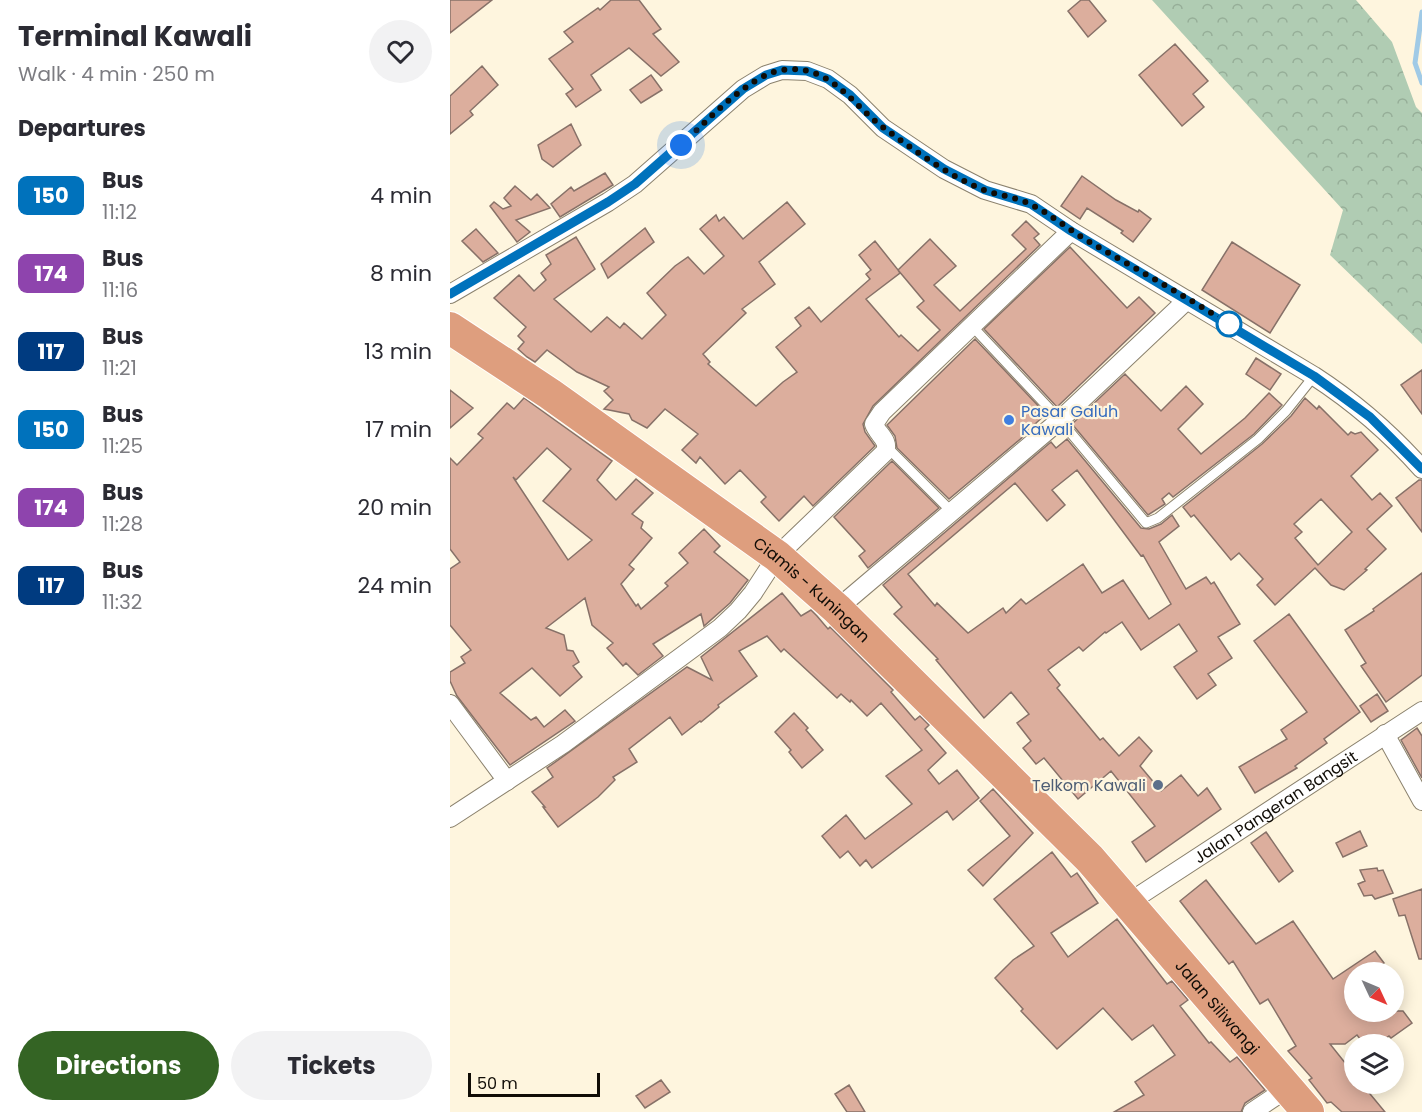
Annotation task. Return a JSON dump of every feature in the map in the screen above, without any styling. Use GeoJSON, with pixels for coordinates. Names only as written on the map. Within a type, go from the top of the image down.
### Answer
{"type":"FeatureCollection","features":[{"type":"Feature","properties":{"kind":"highway","name":"Ciamis - Kuningan"},"geometry":{"type":"LineString","coordinates":[[450,328],[550,394],[777,556],[837,609],[1090,859],[1128,903]]}},
{"type":"Feature","properties":{"kind":"highway","name":"Jalan Siliwangi"},"geometry":{"type":"LineString","coordinates":[[1128,903],[1308,1112]]}},
{"type":"Feature","properties":{"kind":"street"},"geometry":{"type":"LineString","coordinates":[[450,294],[635,184],[743,89],[766,75],[782,70],[807,71],[828,79],[850,95],[883,128],[944,169],[985,190],[1031,204],[1071,231],[1314,376],[1370,417],[1422,469]]}},
{"type":"Feature","properties":{"kind":"street"},"geometry":{"type":"LineString","coordinates":[[450,818],[563,744],[720,628],[746,602],[777,556],[882,456],[887,447],[875,429],[876,420],[1071,231]]}},
{"type":"Feature","properties":{"kind":"street"},"geometry":{"type":"LineString","coordinates":[[837,609],[1060,420],[1187,300]]}},
{"type":"Feature","properties":{"kind":"street"},"geometry":{"type":"LineString","coordinates":[[450,704],[507,781]]}},
{"type":"Feature","properties":{"kind":"street","name":"Jalan Pangeran Bangsit"},"geometry":{"type":"LineString","coordinates":[[1128,903],[1422,711]]}},
{"type":"Feature","properties":{"kind":"street"},"geometry":{"type":"LineString","coordinates":[[1385,734],[1422,801]]}},
{"type":"Feature","properties":{"kind":"street"},"geometry":{"type":"LineString","coordinates":[[1252,1112],[1288,1088]]}},
{"type":"Feature","properties":{"kind":"lane"},"geometry":{"type":"LineString","coordinates":[[972,326],[1060,420],[1146,523],[1152,522],[1258,439],[1286,411],[1314,376]]}},
{"type":"Feature","properties":{"kind":"lane"},"geometry":{"type":"LineString","coordinates":[[887,447],[951,512]]}},
{"type":"Feature","properties":{"kind":"green space"},"geometry":{"type":"Polygon","coordinates":[[[1152,0],[1356,0],[1392,42],[1416,107],[1422,113],[1422,344],[1330,255],[1343,210],[1152,0]]]}},
{"type":"Feature","properties":{"kind":"building"},"geometry":{"type":"Polygon","coordinates":[[[450,0],[492,0],[450,33],[450,0]]]}},
{"type":"Feature","properties":{"kind":"building"},"geometry":{"type":"Polygon","coordinates":[[[611,0],[639,0],[661,29],[653,34],[679,62],[661,76],[629,48],[591,75],[601,90],[576,107],[566,94],[573,89],[549,59],[573,42],[564,32],[598,8],[600,10],[611,0]]]}},
{"type":"Feature","properties":{"kind":"building"},"geometry":{"type":"Polygon","coordinates":[[[1081,0],[1089,0],[1106,21],[1088,37],[1068,11],[1081,0]]]}},
{"type":"Feature","properties":{"kind":"building"},"geometry":{"type":"Polygon","coordinates":[[[1175,44],[1208,81],[1193,94],[1204,107],[1182,126],[1139,75],[1175,44]]]}},
{"type":"Feature","properties":{"kind":"building"},"geometry":{"type":"Polygon","coordinates":[[[482,66],[498,85],[470,111],[473,115],[450,134],[450,96],[482,66]]]}},
{"type":"Feature","properties":{"kind":"building"},"geometry":{"type":"Polygon","coordinates":[[[651,75],[662,90],[641,103],[630,90],[651,75]]]}},
{"type":"Feature","properties":{"kind":"building"},"geometry":{"type":"Polygon","coordinates":[[[571,124],[581,145],[553,167],[542,159],[538,145],[571,124]]]}},
{"type":"Feature","properties":{"kind":"building"},"geometry":{"type":"Polygon","coordinates":[[[605,173],[613,185],[560,217],[551,204],[571,187],[574,191],[605,173]]]}},
{"type":"Feature","properties":{"kind":"building"},"geometry":{"type":"Polygon","coordinates":[[[1082,176],[1116,200],[1138,212],[1139,210],[1151,219],[1133,242],[1121,233],[1123,231],[1087,208],[1080,219],[1061,206],[1082,176]]]}},
{"type":"Feature","properties":{"kind":"building"},"geometry":{"type":"Polygon","coordinates":[[[515,186],[531,200],[537,194],[550,208],[516,220],[530,232],[517,242],[490,206],[494,202],[503,209],[511,206],[504,198],[515,186]]]}},
{"type":"Feature","properties":{"kind":"building"},"geometry":{"type":"Polygon","coordinates":[[[787,202],[805,224],[759,262],[775,284],[742,309],[746,313],[703,354],[710,362],[708,364],[756,406],[797,372],[776,347],[801,326],[795,318],[809,307],[821,322],[870,279],[866,274],[871,270],[859,255],[875,241],[898,270],[930,239],[956,266],[934,285],[960,311],[1026,249],[1012,235],[1026,221],[1039,234],[1034,238],[1040,245],[873,406],[863,424],[865,432],[875,446],[813,506],[804,496],[779,521],[761,502],[766,497],[740,470],[725,484],[700,457],[696,463],[682,450],[698,434],[665,409],[647,428],[632,420],[629,414],[604,409],[613,400],[604,391],[609,387],[577,372],[547,350],[535,362],[527,357],[518,349],[524,342],[518,336],[526,327],[494,298],[519,275],[534,291],[546,280],[541,273],[551,264],[546,255],[576,237],[595,269],[554,299],[591,332],[607,317],[620,328],[624,323],[642,339],[666,315],[647,293],[675,266],[688,257],[704,274],[724,256],[700,229],[716,215],[719,221],[724,217],[743,239],[787,202]],[[898,270],[900,273],[866,299],[899,337],[901,335],[918,351],[940,330],[917,307],[924,301],[898,270]]]}},
{"type":"Feature","properties":{"kind":"building"},"geometry":{"type":"Polygon","coordinates":[[[645,228],[654,242],[608,278],[601,264],[645,228]]]}},
{"type":"Feature","properties":{"kind":"building"},"geometry":{"type":"Polygon","coordinates":[[[476,229],[498,253],[483,262],[462,241],[476,229]]]}},
{"type":"Feature","properties":{"kind":"building"},"geometry":{"type":"Polygon","coordinates":[[[1232,242],[1300,285],[1270,333],[1202,290],[1232,242]]]}},
{"type":"Feature","properties":{"kind":"building"},"geometry":{"type":"Polygon","coordinates":[[[1070,247],[1127,308],[1139,297],[1155,313],[1057,407],[984,329],[1070,247]]]}},
{"type":"Feature","properties":{"kind":"building"},"geometry":{"type":"Polygon","coordinates":[[[975,339],[1046,414],[1035,424],[1037,425],[949,499],[897,448],[895,436],[887,425],[975,339]]]}},
{"type":"Feature","properties":{"kind":"building"},"geometry":{"type":"Polygon","coordinates":[[[1256,358],[1281,374],[1270,390],[1246,374],[1256,358]]]}},
{"type":"Feature","properties":{"kind":"building"},"geometry":{"type":"Polygon","coordinates":[[[1422,370],[1422,414],[1401,385],[1422,370]]]}},
{"type":"Feature","properties":{"kind":"building"},"geometry":{"type":"Polygon","coordinates":[[[1125,374],[1161,411],[1186,386],[1203,404],[1178,429],[1201,454],[1245,418],[1269,393],[1282,405],[1254,434],[1173,497],[1169,493],[1162,499],[1165,504],[1148,515],[1072,424],[1125,374]]]}},
{"type":"Feature","properties":{"kind":"building"},"geometry":{"type":"Polygon","coordinates":[[[450,390],[473,408],[450,428],[450,390]]]}},
{"type":"Feature","properties":{"kind":"building"},"geometry":{"type":"Polygon","coordinates":[[[524,398],[612,461],[597,480],[616,500],[636,479],[653,493],[632,514],[643,522],[641,528],[652,538],[629,565],[634,569],[621,584],[636,606],[638,604],[641,609],[668,586],[665,583],[688,563],[679,553],[704,529],[720,546],[714,552],[748,580],[730,603],[704,626],[701,614],[653,644],[663,656],[638,675],[626,663],[623,666],[607,648],[613,643],[592,625],[585,598],[546,628],[564,635],[567,650],[573,651],[579,662],[573,666],[582,677],[560,696],[532,668],[500,693],[531,720],[536,717],[544,727],[565,710],[575,721],[510,765],[457,696],[450,681],[450,672],[465,663],[461,657],[471,650],[450,625],[450,569],[460,562],[450,549],[450,458],[457,465],[483,438],[478,434],[507,403],[514,409],[524,398]],[[547,448],[516,480],[513,477],[568,560],[592,540],[543,501],[571,469],[547,448]]]}},
{"type":"Feature","properties":{"kind":"building"},"geometry":{"type":"Polygon","coordinates":[[[1305,398],[1317,409],[1319,406],[1348,435],[1351,432],[1355,434],[1361,432],[1378,450],[1351,476],[1372,500],[1380,493],[1392,506],[1367,529],[1386,549],[1344,590],[1331,585],[1315,568],[1275,605],[1257,585],[1263,579],[1239,553],[1231,560],[1194,515],[1191,517],[1183,507],[1262,444],[1291,416],[1305,398]],[[1321,499],[1294,524],[1302,532],[1295,538],[1318,565],[1352,532],[1321,499]]]}},
{"type":"Feature","properties":{"kind":"building"},"geometry":{"type":"Polygon","coordinates":[[[1067,439],[1141,528],[1149,529],[1161,524],[1172,515],[1179,526],[1159,542],[1186,589],[1206,577],[1211,584],[1214,582],[1240,624],[1218,637],[1232,658],[1208,674],[1216,685],[1197,699],[1174,667],[1197,651],[1179,624],[1141,650],[1122,622],[1105,632],[1083,651],[1079,647],[1048,670],[1060,685],[1057,688],[1100,740],[1103,738],[1119,756],[1139,737],[1152,751],[1140,766],[1161,791],[1181,775],[1198,796],[1207,788],[1221,809],[1146,862],[1132,842],[1155,826],[1111,771],[1078,799],[1044,758],[1036,764],[1023,748],[1031,741],[1017,723],[1029,714],[1011,692],[984,718],[936,660],[938,659],[894,614],[902,607],[883,585],[1051,442],[1056,448],[1067,439]],[[1077,470],[1052,490],[1065,505],[1047,521],[1015,483],[908,574],[935,606],[937,603],[968,633],[1003,608],[1006,613],[1021,599],[1026,604],[1083,564],[1102,593],[1123,580],[1149,619],[1171,604],[1143,555],[1141,556],[1077,470]]]}},
{"type":"Feature","properties":{"kind":"building"},"geometry":{"type":"Polygon","coordinates":[[[892,461],[939,508],[868,568],[859,556],[865,551],[834,517],[892,461]]]}},
{"type":"Feature","properties":{"kind":"building"},"geometry":{"type":"Polygon","coordinates":[[[1422,480],[1422,532],[1396,498],[1422,480]]]}},
{"type":"Feature","properties":{"kind":"building"},"geometry":{"type":"Polygon","coordinates":[[[1422,573],[1422,675],[1386,702],[1361,666],[1366,663],[1345,630],[1374,611],[1373,609],[1422,573]]]}},
{"type":"Feature","properties":{"kind":"building"},"geometry":{"type":"Polygon","coordinates":[[[782,593],[801,616],[811,610],[828,629],[830,627],[893,690],[891,692],[915,720],[920,716],[929,725],[925,729],[946,753],[928,770],[939,784],[957,770],[979,798],[953,820],[947,811],[872,868],[866,860],[860,866],[848,851],[840,858],[822,836],[846,815],[865,839],[912,804],[886,776],[922,750],[881,703],[867,716],[851,700],[850,702],[841,694],[837,698],[784,649],[781,652],[767,636],[739,651],[757,676],[682,735],[670,717],[629,749],[637,762],[613,777],[615,780],[598,797],[558,827],[532,792],[553,777],[547,768],[687,667],[712,680],[701,657],[782,593]]]}},
{"type":"Feature","properties":{"kind":"building"},"geometry":{"type":"Polygon","coordinates":[[[1289,614],[1360,712],[1324,739],[1327,743],[1295,766],[1297,768],[1255,793],[1239,767],[1287,739],[1281,730],[1307,712],[1254,641],[1289,614]]]}},
{"type":"Feature","properties":{"kind":"building"},"geometry":{"type":"Polygon","coordinates":[[[1377,694],[1388,711],[1371,722],[1360,706],[1377,694]]]}},
{"type":"Feature","properties":{"kind":"building"},"geometry":{"type":"Polygon","coordinates":[[[794,713],[823,750],[802,768],[789,752],[791,750],[775,732],[794,713]]]}},
{"type":"Feature","properties":{"kind":"building"},"geometry":{"type":"Polygon","coordinates":[[[1417,728],[1422,736],[1422,778],[1401,740],[1417,728]]]}},
{"type":"Feature","properties":{"kind":"building"},"geometry":{"type":"Polygon","coordinates":[[[993,789],[1033,833],[983,886],[968,870],[1010,836],[980,801],[993,789]]]}},
{"type":"Feature","properties":{"kind":"building"},"geometry":{"type":"Polygon","coordinates":[[[1360,831],[1367,846],[1343,857],[1336,843],[1360,831]]]}},
{"type":"Feature","properties":{"kind":"building"},"geometry":{"type":"Polygon","coordinates":[[[1266,832],[1293,871],[1279,882],[1251,843],[1266,832]]]}},
{"type":"Feature","properties":{"kind":"building"},"geometry":{"type":"Polygon","coordinates":[[[1052,852],[1071,877],[1077,873],[1098,903],[1051,933],[1068,957],[1117,919],[1167,984],[1172,981],[1188,1000],[1180,1006],[1209,1043],[1211,1042],[1230,1062],[1237,1057],[1265,1090],[1245,1103],[1241,1112],[1114,1112],[1144,1095],[1135,1082],[1175,1055],[1153,1025],[1132,1040],[1103,1008],[1057,1049],[1021,1011],[1023,1009],[995,978],[1013,960],[1034,946],[994,899],[1052,852]]]}},
{"type":"Feature","properties":{"kind":"building"},"geometry":{"type":"Polygon","coordinates":[[[1377,868],[1378,871],[1383,870],[1393,893],[1375,899],[1372,895],[1364,896],[1358,884],[1365,881],[1360,870],[1377,868]]]}},
{"type":"Feature","properties":{"kind":"building"},"geometry":{"type":"Polygon","coordinates":[[[1206,880],[1256,944],[1293,921],[1333,979],[1344,972],[1344,1022],[1404,1022],[1404,1012],[1412,1023],[1397,1034],[1344,1034],[1344,1044],[1330,1044],[1344,1062],[1344,1094],[1370,1094],[1385,1112],[1342,1112],[1331,1102],[1327,1103],[1309,1080],[1312,1078],[1288,1051],[1296,1046],[1268,999],[1260,1004],[1233,961],[1229,964],[1180,901],[1206,880]]]}},
{"type":"Feature","properties":{"kind":"building"},"geometry":{"type":"Polygon","coordinates":[[[1422,889],[1422,959],[1419,959],[1405,915],[1399,916],[1393,899],[1422,889]]]}},
{"type":"Feature","properties":{"kind":"building"},"geometry":{"type":"Polygon","coordinates":[[[1375,951],[1383,962],[1358,962],[1375,951]]]}},
{"type":"Feature","properties":{"kind":"building"},"geometry":{"type":"Polygon","coordinates":[[[661,1080],[670,1092],[645,1108],[636,1096],[661,1080]]]}},
{"type":"Feature","properties":{"kind":"building"},"geometry":{"type":"Polygon","coordinates":[[[849,1085],[865,1112],[847,1112],[835,1094],[849,1085]]]}},
{"type":"Feature","properties":{"kind":"waterway"},"geometry":{"type":"LineString","coordinates":[[1422,12],[1415,63],[1422,83]]}},
{"type":"Feature","properties":{"kind":"bus line","name":"150"},"geometry":{"type":"LineString","coordinates":[[450,294],[635,184],[743,89],[754,82],[782,70],[807,71],[828,79],[850,95],[883,128],[944,169],[985,190],[1031,204],[1071,231],[1314,376],[1370,417],[1422,469]]}},
{"type":"Feature","properties":{"kind":"place","name":"Pasar Galuh Kawali"},"geometry":{"type":"Point","coordinates":[1009,420]}},
{"type":"Feature","properties":{"kind":"place","name":"Telkom Kawali"},"geometry":{"type":"Point","coordinates":[1158,785]}},
{"type":"Feature","properties":{"kind":"route"},"geometry":{"type":"LineString","coordinates":[[681,145],[743,89],[766,75],[782,70],[807,71],[828,79],[850,95],[883,128],[964,181],[998,195],[1031,204],[1071,231],[1229,324]]}}]}
